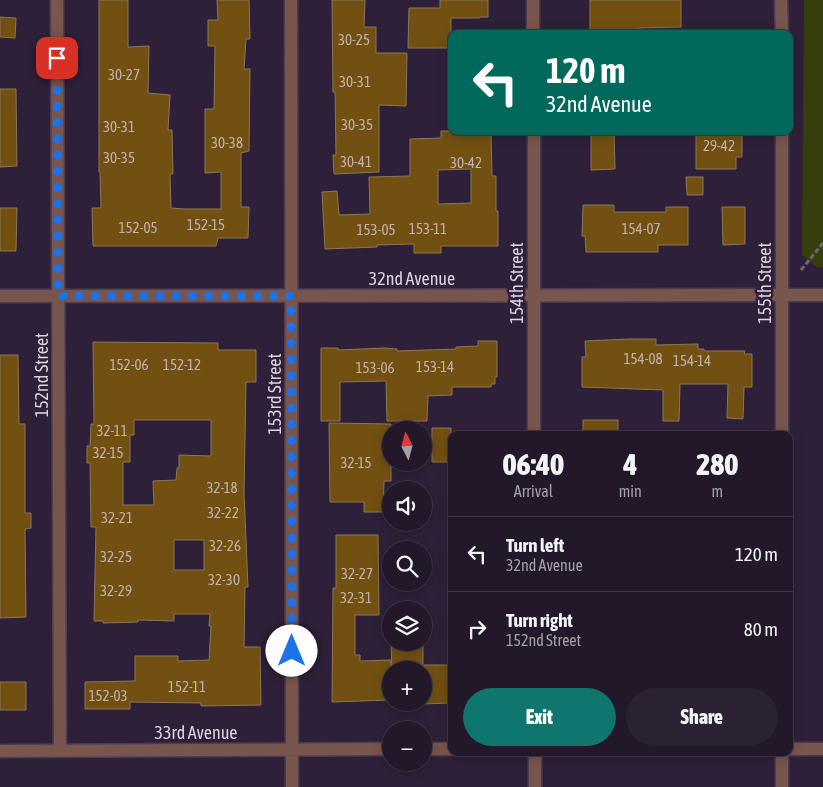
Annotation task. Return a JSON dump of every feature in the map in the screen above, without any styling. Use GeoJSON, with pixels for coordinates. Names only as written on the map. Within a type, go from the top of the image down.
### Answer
{"type":"FeatureCollection","features":[{"type":"Feature","properties":{"kind":"street","name":"152nd Street"},"geometry":{"type":"LineString","coordinates":[[57,0],[60,750]]}},
{"type":"Feature","properties":{"kind":"street","name":"153rd Street"},"geometry":{"type":"LineString","coordinates":[[291,0],[292,787]]}},
{"type":"Feature","properties":{"kind":"street"},"geometry":{"type":"LineString","coordinates":[[533,0],[534,30]]}},
{"type":"Feature","properties":{"kind":"street"},"geometry":{"type":"LineString","coordinates":[[781,0],[782,30]]}},
{"type":"Feature","properties":{"kind":"street","name":"154th Street"},"geometry":{"type":"LineString","coordinates":[[534,135],[534,431]]}},
{"type":"Feature","properties":{"kind":"street","name":"155th Street"},"geometry":{"type":"LineString","coordinates":[[782,135],[782,431]]}},
{"type":"Feature","properties":{"kind":"street","name":"32nd Avenue"},"geometry":{"type":"LineString","coordinates":[[0,296],[823,295]]}},
{"type":"Feature","properties":{"kind":"street","name":"33rd Avenue"},"geometry":{"type":"LineString","coordinates":[[0,751],[382,749]]}},
{"type":"Feature","properties":{"kind":"street"},"geometry":{"type":"LineString","coordinates":[[432,749],[448,749]]}},
{"type":"Feature","properties":{"kind":"street"},"geometry":{"type":"LineString","coordinates":[[793,749],[823,749]]}},
{"type":"Feature","properties":{"kind":"street"},"geometry":{"type":"LineString","coordinates":[[535,756],[535,787]]}},
{"type":"Feature","properties":{"kind":"street"},"geometry":{"type":"LineString","coordinates":[[782,756],[782,787]]}},
{"type":"Feature","properties":{"kind":"path"},"geometry":{"type":"LineString","coordinates":[[801,270],[823,243]]}},
{"type":"Feature","properties":{"kind":"green space"},"geometry":{"type":"Polygon","coordinates":[[[804,0],[823,0],[823,267],[817,267],[802,255],[804,0]]]}},
{"type":"Feature","properties":{"kind":"building"},"geometry":{"type":"Polygon","coordinates":[[[99,0],[128,0],[128,47],[149,46],[148,93],[170,95],[168,130],[172,130],[173,174],[170,174],[171,208],[221,209],[221,172],[205,173],[205,109],[214,109],[215,46],[208,46],[208,20],[218,20],[217,0],[249,0],[250,39],[246,39],[244,69],[250,69],[249,151],[241,153],[241,207],[249,207],[248,238],[218,238],[216,246],[93,246],[92,208],[101,208],[99,172],[99,0]]]}},
{"type":"Feature","properties":{"kind":"building"},"geometry":{"type":"Polygon","coordinates":[[[332,0],[365,0],[364,27],[376,27],[376,53],[407,53],[406,106],[379,105],[379,172],[334,174],[333,155],[336,155],[332,0]]]}},
{"type":"Feature","properties":{"kind":"building"},"geometry":{"type":"Polygon","coordinates":[[[440,0],[488,0],[488,17],[451,18],[451,30],[448,30],[448,48],[408,48],[409,8],[440,8],[440,0]]]}},
{"type":"Feature","properties":{"kind":"building"},"geometry":{"type":"Polygon","coordinates":[[[590,0],[681,0],[681,27],[639,28],[639,30],[590,30],[590,0]]]}},
{"type":"Feature","properties":{"kind":"building"},"geometry":{"type":"Polygon","coordinates":[[[0,17],[16,18],[15,38],[0,37],[0,17]]]}},
{"type":"Feature","properties":{"kind":"building"},"geometry":{"type":"Polygon","coordinates":[[[0,89],[16,89],[17,166],[0,167],[0,89]]]}},
{"type":"Feature","properties":{"kind":"building"},"geometry":{"type":"Polygon","coordinates":[[[441,131],[448,131],[448,135],[491,135],[492,176],[496,176],[498,246],[441,246],[441,253],[414,253],[414,244],[325,249],[322,192],[337,191],[339,215],[370,214],[369,177],[410,176],[410,139],[441,138],[441,131]],[[471,169],[438,170],[438,204],[471,203],[471,169]]]}},
{"type":"Feature","properties":{"kind":"building"},"geometry":{"type":"Polygon","coordinates":[[[591,135],[614,135],[615,169],[591,170],[591,135]]]}},
{"type":"Feature","properties":{"kind":"building"},"geometry":{"type":"Polygon","coordinates":[[[696,135],[742,135],[742,157],[736,157],[736,169],[696,169],[696,135]]]}},
{"type":"Feature","properties":{"kind":"building"},"geometry":{"type":"Polygon","coordinates":[[[686,177],[703,177],[703,195],[687,195],[686,177]]]}},
{"type":"Feature","properties":{"kind":"building"},"geometry":{"type":"Polygon","coordinates":[[[583,205],[614,205],[614,212],[666,212],[666,207],[688,207],[688,245],[658,245],[658,252],[586,252],[585,236],[582,236],[583,205]]]}},
{"type":"Feature","properties":{"kind":"building"},"geometry":{"type":"Polygon","coordinates":[[[722,207],[745,207],[745,244],[723,245],[722,207]]]}},
{"type":"Feature","properties":{"kind":"building"},"geometry":{"type":"Polygon","coordinates":[[[0,208],[17,208],[16,251],[0,251],[0,208]]]}},
{"type":"Feature","properties":{"kind":"building"},"geometry":{"type":"Polygon","coordinates":[[[656,339],[656,345],[698,344],[698,349],[704,349],[704,351],[745,351],[744,354],[752,354],[752,387],[744,387],[743,419],[727,418],[728,384],[680,384],[679,421],[663,421],[663,390],[582,387],[582,357],[586,357],[585,341],[656,339]]]}},
{"type":"Feature","properties":{"kind":"building"},"geometry":{"type":"Polygon","coordinates":[[[478,341],[497,341],[497,377],[495,377],[495,384],[491,384],[491,387],[452,387],[452,395],[428,396],[427,421],[387,421],[386,381],[340,382],[340,421],[321,421],[321,348],[338,348],[338,350],[384,348],[397,349],[397,351],[456,349],[456,347],[478,346],[478,341]]]}},
{"type":"Feature","properties":{"kind":"building"},"geometry":{"type":"Polygon","coordinates":[[[93,342],[218,343],[218,350],[256,350],[256,382],[246,382],[244,492],[248,587],[245,587],[244,647],[260,647],[261,705],[201,706],[201,703],[130,702],[130,709],[85,709],[85,682],[135,681],[135,656],[178,656],[178,661],[209,660],[211,626],[209,626],[210,614],[174,614],[174,621],[138,620],[138,622],[103,623],[103,621],[94,621],[96,527],[91,527],[90,463],[87,463],[87,446],[90,446],[91,424],[94,424],[93,342]],[[134,420],[134,435],[130,435],[130,462],[123,462],[123,505],[154,505],[153,481],[176,480],[177,468],[179,468],[179,455],[211,456],[211,420],[134,420]],[[174,540],[174,570],[204,570],[204,540],[174,540]]]}},
{"type":"Feature","properties":{"kind":"building"},"geometry":{"type":"Polygon","coordinates":[[[0,355],[18,355],[19,424],[25,424],[25,513],[31,513],[31,528],[25,529],[26,617],[0,618],[0,355]]]}},
{"type":"Feature","properties":{"kind":"building"},"geometry":{"type":"Polygon","coordinates":[[[583,420],[618,420],[618,431],[583,431],[583,420]]]}},
{"type":"Feature","properties":{"kind":"building"},"geometry":{"type":"Polygon","coordinates":[[[329,423],[382,424],[382,471],[391,471],[391,481],[382,481],[382,512],[364,512],[364,502],[330,502],[329,423]]]}},
{"type":"Feature","properties":{"kind":"building"},"geometry":{"type":"Polygon","coordinates":[[[432,428],[451,428],[451,431],[448,431],[448,462],[432,462],[432,428]]]}},
{"type":"Feature","properties":{"kind":"building"},"geometry":{"type":"Polygon","coordinates":[[[336,535],[378,535],[379,615],[355,615],[355,655],[360,655],[360,661],[391,660],[382,661],[382,700],[332,702],[333,588],[336,588],[336,535]]]}},
{"type":"Feature","properties":{"kind":"building"},"geometry":{"type":"Polygon","coordinates":[[[391,651],[423,651],[423,661],[392,661],[391,651]]]}},
{"type":"Feature","properties":{"kind":"building"},"geometry":{"type":"Polygon","coordinates":[[[432,665],[448,665],[448,703],[432,704],[432,665]]]}},
{"type":"Feature","properties":{"kind":"building"},"geometry":{"type":"Polygon","coordinates":[[[0,682],[26,682],[26,710],[0,710],[0,682]]]}},
{"type":"Feature","properties":{"kind":"route"},"geometry":{"type":"LineString","coordinates":[[57,58],[58,296],[291,296],[292,651]]}}]}
